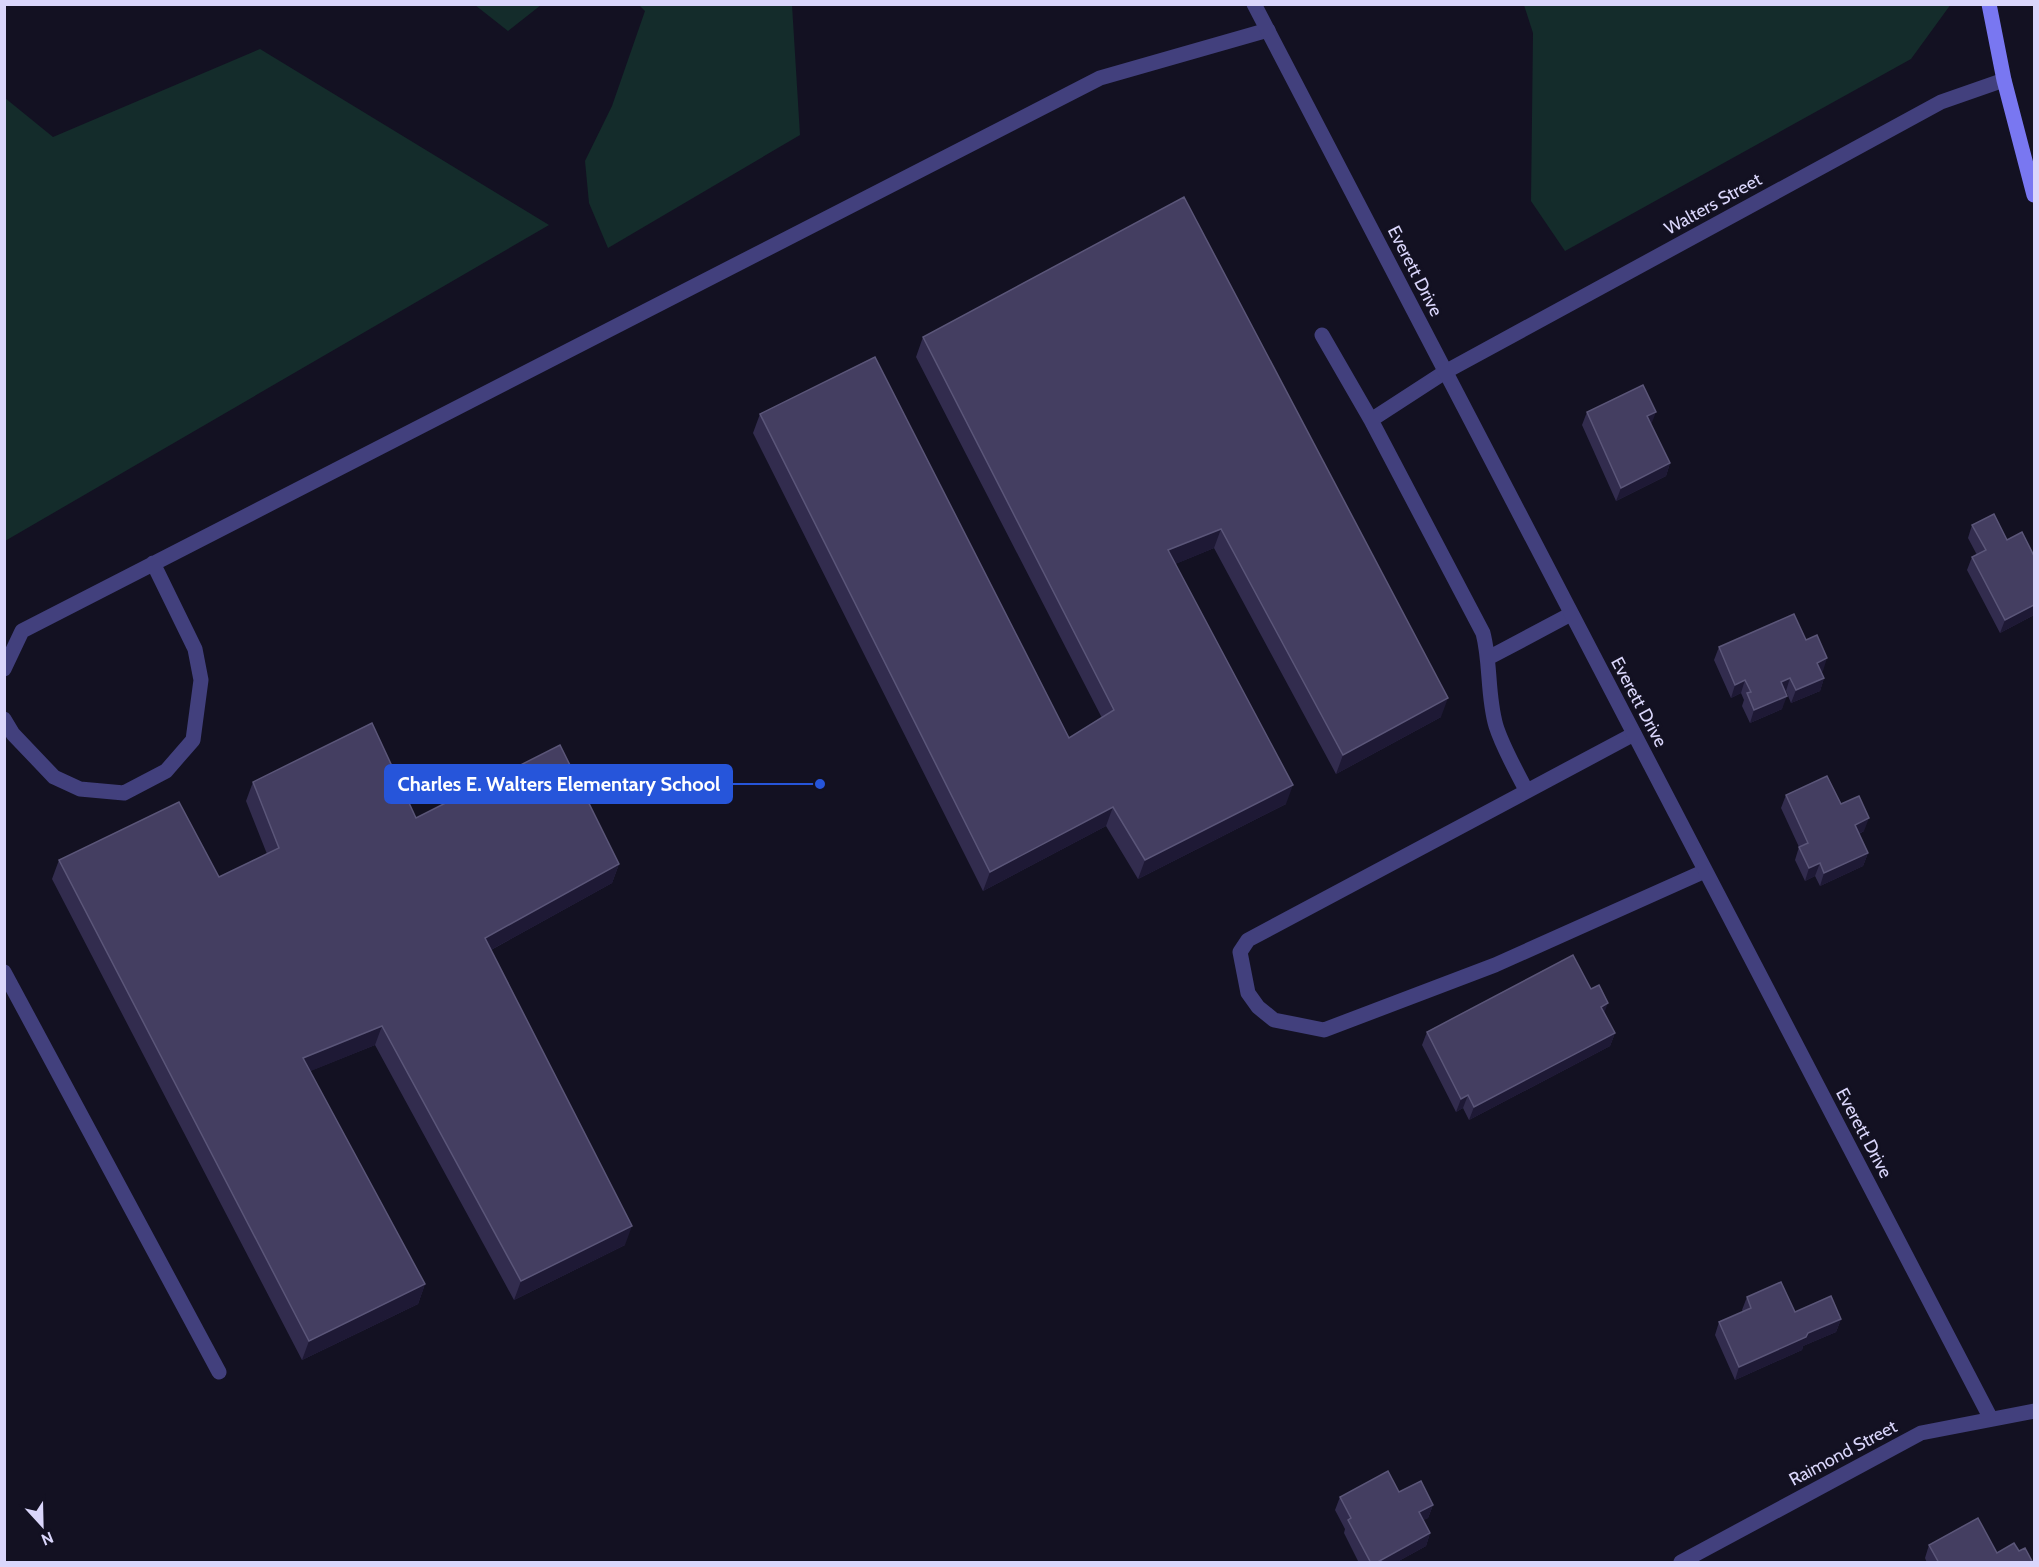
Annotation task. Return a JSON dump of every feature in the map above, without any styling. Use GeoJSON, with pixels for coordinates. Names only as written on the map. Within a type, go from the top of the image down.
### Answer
{"type":"FeatureCollection","features":[{"type":"Feature","properties":{"kind":"main road"},"geometry":{"type":"LineString","coordinates":[[1989,4],[2004,80],[2034,195]]}},
{"type":"Feature","properties":{"kind":"street","name":"Everett Drive"},"geometry":{"type":"LineString","coordinates":[[1254,4],[1990,1418]]}},
{"type":"Feature","properties":{"kind":"street"},"geometry":{"type":"LineString","coordinates":[[4,669],[22,631],[1100,78],[1268,30]]}},
{"type":"Feature","properties":{"kind":"street","name":"Walters Street"},"geometry":{"type":"LineString","coordinates":[[1371,420],[1445,372],[1941,102],[2004,80]]}},
{"type":"Feature","properties":{"kind":"street"},"geometry":{"type":"LineString","coordinates":[[1322,335],[1371,420],[1483,633],[1490,657],[1490,693],[1496,726],[1526,790]]}},
{"type":"Feature","properties":{"kind":"street"},"geometry":{"type":"LineString","coordinates":[[4,719],[13,734],[54,777],[80,789],[124,793],[166,771],[193,740],[201,680],[195,649],[153,563]]}},
{"type":"Feature","properties":{"kind":"street"},"geometry":{"type":"LineString","coordinates":[[1490,657],[1571,614]]}},
{"type":"Feature","properties":{"kind":"street"},"geometry":{"type":"LineString","coordinates":[[1634,734],[1248,940],[1240,952],[1248,993],[1258,1007],[1274,1020],[1324,1030],[1496,965],[1705,871]]}},
{"type":"Feature","properties":{"kind":"street"},"geometry":{"type":"LineString","coordinates":[[4,972],[219,1372]]}},
{"type":"Feature","properties":{"kind":"street","name":"Raimond Street"},"geometry":{"type":"LineString","coordinates":[[1681,1563],[1921,1433],[2034,1410]]}},
{"type":"Feature","properties":{"kind":"green space"},"geometry":{"type":"Polygon","coordinates":[[[1951,4],[1911,59],[1565,251],[1531,201],[1533,33],[1524,5],[1951,4]]]}},
{"type":"Feature","properties":{"kind":"green space"},"geometry":{"type":"Polygon","coordinates":[[[475,5],[541,5],[508,31],[475,5]]]}},
{"type":"Feature","properties":{"kind":"green space"},"geometry":{"type":"Polygon","coordinates":[[[639,5],[792,5],[800,135],[608,248],[589,203],[585,161],[612,106],[645,11],[639,5]]]}},
{"type":"Feature","properties":{"kind":"green space"},"geometry":{"type":"Polygon","coordinates":[[[260,49],[549,225],[5,541],[5,98],[53,137],[260,49]]]}},
{"type":"Feature","properties":{"kind":"building"},"geometry":{"type":"Polygon","coordinates":[[[1184,197],[1448,698],[1343,755],[1221,529],[1168,550],[1293,785],[1145,860],[1113,807],[990,872],[760,414],[875,357],[1069,738],[1114,710],[923,337],[1184,197]]]}},
{"type":"Feature","properties":{"kind":"building"},"geometry":{"type":"Polygon","coordinates":[[[1643,385],[1656,412],[1647,416],[1670,463],[1621,488],[1587,412],[1643,385]]]}},
{"type":"Feature","properties":{"kind":"building"},"geometry":{"type":"Polygon","coordinates":[[[1994,514],[2007,540],[2022,532],[2034,556],[2034,605],[2005,620],[1972,557],[1986,550],[1972,525],[1994,514]]]}},
{"type":"Feature","properties":{"kind":"building"},"geometry":{"type":"Polygon","coordinates":[[[1794,614],[1806,640],[1817,635],[1827,658],[1817,663],[1824,678],[1796,690],[1790,678],[1781,682],[1787,696],[1754,710],[1747,693],[1751,692],[1745,680],[1735,685],[1719,647],[1794,614]]]}},
{"type":"Feature","properties":{"kind":"building"},"geometry":{"type":"Polygon","coordinates":[[[372,723],[416,818],[560,745],[619,864],[485,938],[632,1226],[521,1281],[382,1026],[303,1058],[425,1284],[309,1341],[59,860],[179,802],[219,877],[279,848],[253,782],[372,723]]]}},
{"type":"Feature","properties":{"kind":"building"},"geometry":{"type":"Polygon","coordinates":[[[1827,776],[1841,804],[1859,796],[1869,818],[1855,825],[1868,853],[1824,873],[1820,863],[1809,868],[1799,847],[1808,843],[1786,795],[1827,776]]]}},
{"type":"Feature","properties":{"kind":"building"},"geometry":{"type":"Polygon","coordinates":[[[1573,955],[1591,989],[1599,985],[1608,1003],[1601,1007],[1615,1033],[1474,1107],[1468,1095],[1461,1099],[1427,1032],[1573,955]]]}},
{"type":"Feature","properties":{"kind":"building"},"geometry":{"type":"Polygon","coordinates":[[[1781,1282],[1795,1312],[1831,1296],[1841,1319],[1739,1367],[1719,1322],[1751,1308],[1747,1297],[1781,1282]]]}},
{"type":"Feature","properties":{"kind":"building"},"geometry":{"type":"Polygon","coordinates":[[[1388,1471],[1399,1492],[1421,1481],[1433,1505],[1419,1512],[1430,1533],[1376,1563],[1371,1563],[1348,1520],[1351,1518],[1340,1497],[1388,1471]]]}},
{"type":"Feature","properties":{"kind":"building"},"geometry":{"type":"Polygon","coordinates":[[[1978,1518],[1997,1553],[2014,1543],[2019,1551],[2025,1548],[2033,1563],[1939,1563],[1929,1545],[1978,1518]]]}},
{"type":"Feature","properties":{"kind":"place","name":"Charles E. Walters Elementary School"},"geometry":{"type":"Point","coordinates":[820,784]}}]}
